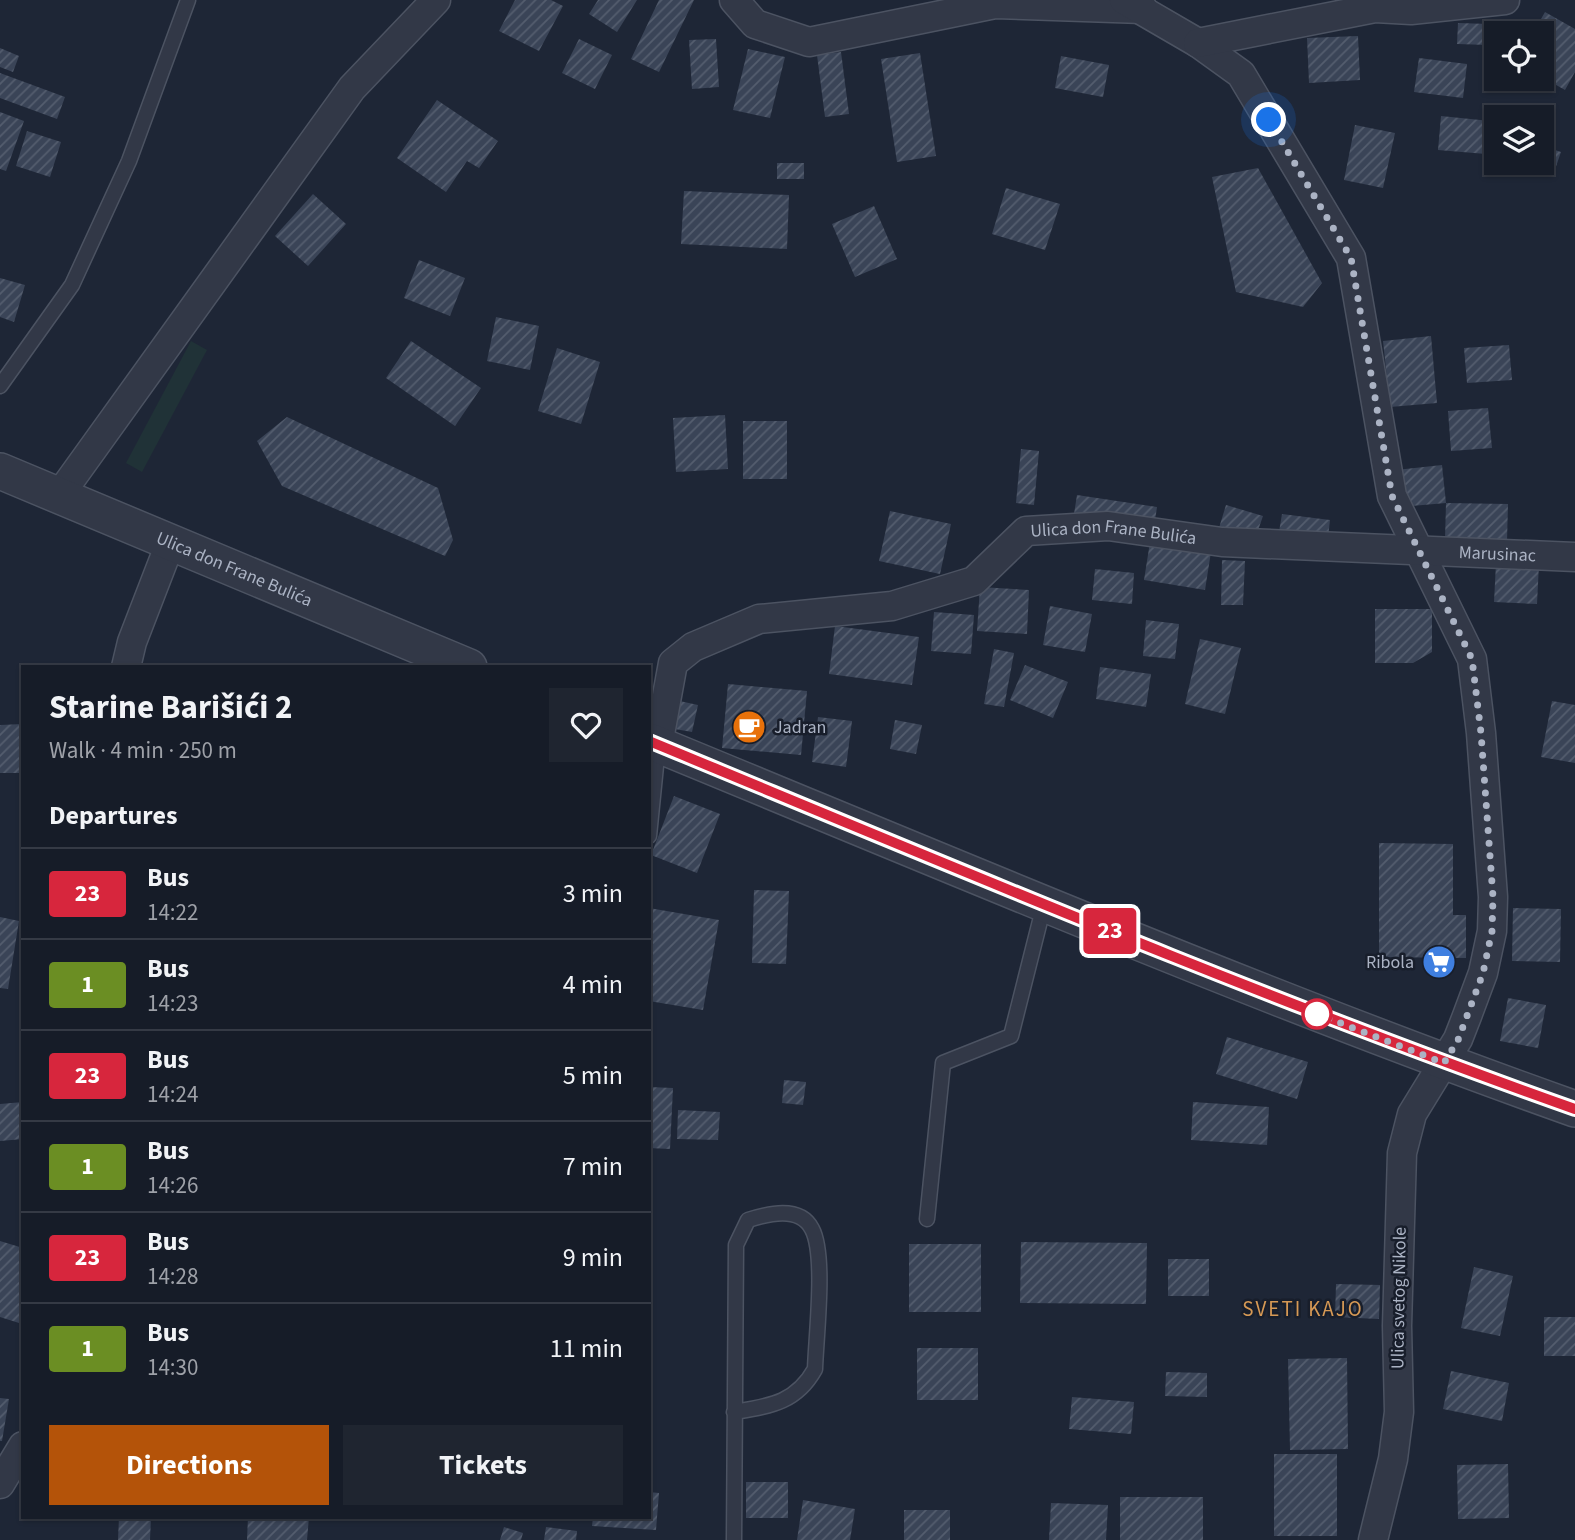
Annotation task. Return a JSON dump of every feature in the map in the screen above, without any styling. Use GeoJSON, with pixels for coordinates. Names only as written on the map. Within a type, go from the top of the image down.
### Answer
{"type":"FeatureCollection","features":[{"type":"Feature","properties":{"kind":"street"},"geometry":{"type":"LineString","coordinates":[[58,496],[352,88],[436,0]]}},
{"type":"Feature","properties":{"kind":"street"},"geometry":{"type":"LineString","coordinates":[[734,0],[755,23],[808,41],[995,4],[1133,5]]}},
{"type":"Feature","properties":{"kind":"street"},"geometry":{"type":"LineString","coordinates":[[1198,43],[1375,8],[1411,10],[1505,0]]}},
{"type":"Feature","properties":{"kind":"street","name":"Ulica svetog Nikole"},"geometry":{"type":"LineString","coordinates":[[1133,5],[1198,43],[1241,74],[1351,258],[1392,496],[1472,659],[1481,733],[1493,897],[1492,931],[1483,973],[1458,1040],[1412,1114],[1402,1153],[1397,1326],[1399,1412],[1393,1460],[1373,1540]]}},
{"type":"Feature","properties":{"kind":"street","name":"Ulica don Frane Bulića"},"geometry":{"type":"LineString","coordinates":[[0,471],[464,665]]}},
{"type":"Feature","properties":{"kind":"street","name":"Ulica don Frane Bulića"},"geometry":{"type":"LineString","coordinates":[[654,743],[673,663],[693,647],[760,619],[892,606],[974,581],[1026,531],[1108,526],[1222,542],[1419,550]]}},
{"type":"Feature","properties":{"kind":"street"},"geometry":{"type":"LineString","coordinates":[[126,665],[132,642],[171,541]]}},
{"type":"Feature","properties":{"kind":"street","name":"Marusinac"},"geometry":{"type":"LineString","coordinates":[[1419,550],[1575,556]]}},
{"type":"Feature","properties":{"kind":"street"},"geometry":{"type":"LineString","coordinates":[[654,743],[1253,989],[1444,1063],[1575,1109]]}},
{"type":"Feature","properties":{"kind":"street"},"geometry":{"type":"LineString","coordinates":[[0,1484],[21,1449]]}},
{"type":"Feature","properties":{"kind":"lane"},"geometry":{"type":"LineString","coordinates":[[0,386],[72,285],[129,161],[188,0]]}},
{"type":"Feature","properties":{"kind":"lane"},"geometry":{"type":"LineString","coordinates":[[651,798],[654,743]]}},
{"type":"Feature","properties":{"kind":"lane"},"geometry":{"type":"LineString","coordinates":[[927,1219],[943,1063],[1011,1036],[1044,905]]}},
{"type":"Feature","properties":{"kind":"lane"},"geometry":{"type":"LineString","coordinates":[[733,1540],[734,1412],[736,1245],[748,1220],[777,1212],[801,1218],[812,1227],[818,1251],[815,1368],[808,1382],[788,1399],[762,1408],[734,1412]]}},
{"type":"Feature","properties":{"kind":"shaded area"},"geometry":{"type":"Polygon","coordinates":[[[191,341],[207,350],[142,472],[126,463],[191,341]]]}},
{"type":"Feature","properties":{"kind":"building"},"geometry":{"type":"Polygon","coordinates":[[[515,0],[551,0],[563,6],[539,51],[499,31],[515,0]]]}},
{"type":"Feature","properties":{"kind":"building"},"geometry":{"type":"Polygon","coordinates":[[[598,0],[637,0],[617,32],[589,14],[598,0]]]}},
{"type":"Feature","properties":{"kind":"building"},"geometry":{"type":"Polygon","coordinates":[[[659,0],[694,0],[659,72],[631,59],[659,0]]]}},
{"type":"Feature","properties":{"kind":"building"},"geometry":{"type":"Polygon","coordinates":[[[1545,12],[1575,29],[1575,72],[1565,90],[1554,84],[1554,21],[1540,21],[1545,12]]]}},
{"type":"Feature","properties":{"kind":"building"},"geometry":{"type":"Polygon","coordinates":[[[1458,23],[1484,24],[1484,45],[1457,44],[1458,23]]]}},
{"type":"Feature","properties":{"kind":"building"},"geometry":{"type":"Polygon","coordinates":[[[1358,36],[1360,80],[1309,83],[1307,38],[1358,36]]]}},
{"type":"Feature","properties":{"kind":"building"},"geometry":{"type":"Polygon","coordinates":[[[579,39],[612,55],[595,89],[562,73],[579,39]]]}},
{"type":"Feature","properties":{"kind":"building"},"geometry":{"type":"Polygon","coordinates":[[[716,39],[719,87],[692,89],[689,40],[716,39]]]}},
{"type":"Feature","properties":{"kind":"building"},"geometry":{"type":"Polygon","coordinates":[[[0,48],[19,56],[13,72],[0,67],[0,48]]]}},
{"type":"Feature","properties":{"kind":"building"},"geometry":{"type":"Polygon","coordinates":[[[748,49],[785,57],[770,118],[733,110],[748,49]]]}},
{"type":"Feature","properties":{"kind":"building"},"geometry":{"type":"Polygon","coordinates":[[[841,52],[849,114],[825,117],[817,55],[841,52]]]}},
{"type":"Feature","properties":{"kind":"building"},"geometry":{"type":"Polygon","coordinates":[[[920,53],[936,156],[897,162],[881,59],[920,53]]]}},
{"type":"Feature","properties":{"kind":"building"},"geometry":{"type":"Polygon","coordinates":[[[1061,56],[1109,65],[1103,97],[1055,88],[1061,56]]]}},
{"type":"Feature","properties":{"kind":"building"},"geometry":{"type":"Polygon","coordinates":[[[1419,58],[1467,64],[1463,98],[1414,92],[1419,58]]]}},
{"type":"Feature","properties":{"kind":"building"},"geometry":{"type":"Polygon","coordinates":[[[0,73],[65,97],[57,119],[0,98],[0,73]]]}},
{"type":"Feature","properties":{"kind":"building"},"geometry":{"type":"Polygon","coordinates":[[[437,100],[498,141],[479,168],[467,161],[446,192],[397,158],[437,100]]]}},
{"type":"Feature","properties":{"kind":"building"},"geometry":{"type":"Polygon","coordinates":[[[0,112],[24,121],[6,171],[0,169],[0,112]]]}},
{"type":"Feature","properties":{"kind":"building"},"geometry":{"type":"Polygon","coordinates":[[[1441,116],[1484,120],[1484,154],[1438,150],[1441,116]]]}},
{"type":"Feature","properties":{"kind":"building"},"geometry":{"type":"Polygon","coordinates":[[[1355,125],[1395,133],[1383,188],[1344,180],[1355,125]]]}},
{"type":"Feature","properties":{"kind":"building"},"geometry":{"type":"Polygon","coordinates":[[[27,131],[61,142],[50,177],[16,166],[27,131]]]}},
{"type":"Feature","properties":{"kind":"building"},"geometry":{"type":"Polygon","coordinates":[[[1554,150],[1561,152],[1554,172],[1554,150]]]}},
{"type":"Feature","properties":{"kind":"building"},"geometry":{"type":"Polygon","coordinates":[[[777,163],[804,163],[804,179],[777,179],[777,163]]]}},
{"type":"Feature","properties":{"kind":"building"},"geometry":{"type":"Polygon","coordinates":[[[1258,168],[1322,283],[1303,307],[1236,292],[1212,177],[1258,168]]]}},
{"type":"Feature","properties":{"kind":"building"},"geometry":{"type":"Polygon","coordinates":[[[1006,188],[1060,204],[1045,250],[992,234],[1006,188]]]}},
{"type":"Feature","properties":{"kind":"building"},"geometry":{"type":"Polygon","coordinates":[[[684,191],[789,195],[787,249],[681,244],[684,191]]]}},
{"type":"Feature","properties":{"kind":"building"},"geometry":{"type":"Polygon","coordinates":[[[313,194],[346,224],[308,266],[275,236],[313,194]]]}},
{"type":"Feature","properties":{"kind":"building"},"geometry":{"type":"Polygon","coordinates":[[[874,206],[897,259],[855,277],[832,224],[874,206]]]}},
{"type":"Feature","properties":{"kind":"building"},"geometry":{"type":"Polygon","coordinates":[[[419,260],[465,278],[450,316],[404,298],[419,260]]]}},
{"type":"Feature","properties":{"kind":"building"},"geometry":{"type":"Polygon","coordinates":[[[0,278],[25,285],[14,322],[0,317],[0,278]]]}},
{"type":"Feature","properties":{"kind":"building"},"geometry":{"type":"Polygon","coordinates":[[[496,317],[539,326],[530,370],[487,361],[496,317]]]}},
{"type":"Feature","properties":{"kind":"building"},"geometry":{"type":"Polygon","coordinates":[[[1431,336],[1437,403],[1390,407],[1383,341],[1431,336]]]}},
{"type":"Feature","properties":{"kind":"building"},"geometry":{"type":"Polygon","coordinates":[[[411,341],[481,388],[455,426],[386,378],[411,341]]]}},
{"type":"Feature","properties":{"kind":"building"},"geometry":{"type":"Polygon","coordinates":[[[1509,345],[1512,380],[1467,383],[1464,348],[1509,345]]]}},
{"type":"Feature","properties":{"kind":"building"},"geometry":{"type":"Polygon","coordinates":[[[557,348],[600,362],[581,424],[538,411],[557,348]]]}},
{"type":"Feature","properties":{"kind":"building"},"geometry":{"type":"Polygon","coordinates":[[[1488,408],[1492,448],[1451,451],[1448,411],[1488,408]]]}},
{"type":"Feature","properties":{"kind":"building"},"geometry":{"type":"Polygon","coordinates":[[[725,415],[728,469],[676,472],[673,418],[725,415]]]}},
{"type":"Feature","properties":{"kind":"building"},"geometry":{"type":"Polygon","coordinates":[[[287,417],[438,488],[453,540],[445,556],[282,486],[257,441],[287,417]]]}},
{"type":"Feature","properties":{"kind":"building"},"geometry":{"type":"Polygon","coordinates":[[[743,421],[787,421],[787,479],[743,479],[743,421]]]}},
{"type":"Feature","properties":{"kind":"building"},"geometry":{"type":"Polygon","coordinates":[[[1021,449],[1039,451],[1034,505],[1016,503],[1021,449]]]}},
{"type":"Feature","properties":{"kind":"building"},"geometry":{"type":"Polygon","coordinates":[[[1442,465],[1446,503],[1400,507],[1396,470],[1442,465]]]}},
{"type":"Feature","properties":{"kind":"building"},"geometry":{"type":"Polygon","coordinates":[[[1077,495],[1157,507],[1154,527],[1074,514],[1077,495]]]}},
{"type":"Feature","properties":{"kind":"building"},"geometry":{"type":"Polygon","coordinates":[[[1446,503],[1508,504],[1507,541],[1445,540],[1446,503]]]}},
{"type":"Feature","properties":{"kind":"building"},"geometry":{"type":"Polygon","coordinates":[[[1226,505],[1263,516],[1255,539],[1219,528],[1226,505]]]}},
{"type":"Feature","properties":{"kind":"building"},"geometry":{"type":"Polygon","coordinates":[[[890,511],[951,524],[940,574],[879,561],[890,511]]]}},
{"type":"Feature","properties":{"kind":"building"},"geometry":{"type":"Polygon","coordinates":[[[1282,514],[1330,520],[1328,538],[1279,532],[1282,514]]]}},
{"type":"Feature","properties":{"kind":"building"},"geometry":{"type":"Polygon","coordinates":[[[1150,542],[1211,552],[1205,590],[1144,580],[1150,542]]]}},
{"type":"Feature","properties":{"kind":"building"},"geometry":{"type":"Polygon","coordinates":[[[1222,560],[1245,561],[1243,605],[1221,605],[1222,560]]]}},
{"type":"Feature","properties":{"kind":"building"},"geometry":{"type":"Polygon","coordinates":[[[1496,563],[1539,564],[1537,604],[1494,602],[1496,563]]]}},
{"type":"Feature","properties":{"kind":"building"},"geometry":{"type":"Polygon","coordinates":[[[1095,569],[1134,573],[1132,604],[1092,600],[1095,569]]]}},
{"type":"Feature","properties":{"kind":"building"},"geometry":{"type":"Polygon","coordinates":[[[980,587],[1029,590],[1027,634],[977,631],[980,587]]]}},
{"type":"Feature","properties":{"kind":"building"},"geometry":{"type":"Polygon","coordinates":[[[1050,606],[1092,614],[1085,652],[1043,645],[1050,606]]]}},
{"type":"Feature","properties":{"kind":"building"},"geometry":{"type":"Polygon","coordinates":[[[1375,609],[1432,609],[1432,652],[1413,663],[1375,663],[1375,609]]]}},
{"type":"Feature","properties":{"kind":"building"},"geometry":{"type":"Polygon","coordinates":[[[934,612],[974,615],[971,654],[931,651],[934,612]]]}},
{"type":"Feature","properties":{"kind":"building"},"geometry":{"type":"Polygon","coordinates":[[[1146,620],[1179,624],[1175,659],[1143,656],[1146,620]]]}},
{"type":"Feature","properties":{"kind":"building"},"geometry":{"type":"Polygon","coordinates":[[[835,626],[919,637],[912,685],[829,674],[835,626]]]}},
{"type":"Feature","properties":{"kind":"building"},"geometry":{"type":"Polygon","coordinates":[[[1200,639],[1241,648],[1225,714],[1185,704],[1200,639]]]}},
{"type":"Feature","properties":{"kind":"building"},"geometry":{"type":"Polygon","coordinates":[[[994,649],[1014,653],[1004,707],[984,704],[994,649]]]}},
{"type":"Feature","properties":{"kind":"building"},"geometry":{"type":"Polygon","coordinates":[[[1025,665],[1068,682],[1053,718],[1010,700],[1025,665]]]}},
{"type":"Feature","properties":{"kind":"building"},"geometry":{"type":"Polygon","coordinates":[[[1100,667],[1151,674],[1146,707],[1096,699],[1100,667]]]}},
{"type":"Feature","properties":{"kind":"building"},"geometry":{"type":"Polygon","coordinates":[[[728,684],[807,691],[801,755],[722,748],[728,684]]]}},
{"type":"Feature","properties":{"kind":"building"},"geometry":{"type":"Polygon","coordinates":[[[675,700],[698,705],[692,732],[669,728],[675,700]]]}},
{"type":"Feature","properties":{"kind":"building"},"geometry":{"type":"Polygon","coordinates":[[[1552,701],[1575,705],[1575,763],[1541,757],[1552,701]]]}},
{"type":"Feature","properties":{"kind":"building"},"geometry":{"type":"Polygon","coordinates":[[[818,717],[852,721],[846,767],[812,762],[818,717]]]}},
{"type":"Feature","properties":{"kind":"building"},"geometry":{"type":"Polygon","coordinates":[[[895,720],[922,725],[916,754],[890,749],[895,720]]]}},
{"type":"Feature","properties":{"kind":"building"},"geometry":{"type":"Polygon","coordinates":[[[21,724],[21,773],[0,773],[0,725],[21,724]]]}},
{"type":"Feature","properties":{"kind":"building"},"geometry":{"type":"Polygon","coordinates":[[[674,796],[720,814],[697,873],[651,855],[674,796]]]}},
{"type":"Feature","properties":{"kind":"building"},"geometry":{"type":"Polygon","coordinates":[[[1379,843],[1453,844],[1453,915],[1466,915],[1466,958],[1379,957],[1379,843]]]}},
{"type":"Feature","properties":{"kind":"building"},"geometry":{"type":"Polygon","coordinates":[[[754,890],[789,891],[786,964],[752,963],[754,890]]]}},
{"type":"Feature","properties":{"kind":"building"},"geometry":{"type":"Polygon","coordinates":[[[651,908],[719,920],[703,1010],[651,1001],[651,908]]]}},
{"type":"Feature","properties":{"kind":"building"},"geometry":{"type":"Polygon","coordinates":[[[1513,908],[1561,909],[1560,962],[1512,961],[1513,908]]]}},
{"type":"Feature","properties":{"kind":"building"},"geometry":{"type":"Polygon","coordinates":[[[0,917],[19,921],[8,989],[0,988],[0,917]]]}},
{"type":"Feature","properties":{"kind":"building"},"geometry":{"type":"Polygon","coordinates":[[[1508,998],[1546,1005],[1538,1048],[1500,1041],[1508,998]]]}},
{"type":"Feature","properties":{"kind":"building"},"geometry":{"type":"Polygon","coordinates":[[[1227,1037],[1308,1062],[1297,1099],[1216,1074],[1227,1037]]]}},
{"type":"Feature","properties":{"kind":"building"},"geometry":{"type":"Polygon","coordinates":[[[784,1080],[806,1082],[803,1105],[782,1103],[784,1080]]]}},
{"type":"Feature","properties":{"kind":"building"},"geometry":{"type":"Polygon","coordinates":[[[651,1087],[673,1088],[670,1149],[651,1148],[651,1087]]]}},
{"type":"Feature","properties":{"kind":"building"},"geometry":{"type":"Polygon","coordinates":[[[21,1102],[21,1139],[0,1141],[0,1104],[21,1102]]]}},
{"type":"Feature","properties":{"kind":"building"},"geometry":{"type":"Polygon","coordinates":[[[1193,1102],[1269,1107],[1267,1145],[1191,1140],[1193,1102]]]}},
{"type":"Feature","properties":{"kind":"building"},"geometry":{"type":"Polygon","coordinates":[[[678,1110],[720,1112],[718,1140],[677,1139],[678,1110]]]}},
{"type":"Feature","properties":{"kind":"building"},"geometry":{"type":"Polygon","coordinates":[[[0,1241],[21,1247],[21,1318],[19,1323],[0,1317],[0,1241]]]}},
{"type":"Feature","properties":{"kind":"building"},"geometry":{"type":"Polygon","coordinates":[[[1021,1242],[1147,1243],[1146,1304],[1020,1303],[1021,1242]]]}},
{"type":"Feature","properties":{"kind":"building"},"geometry":{"type":"Polygon","coordinates":[[[909,1244],[981,1244],[981,1312],[909,1312],[909,1244]]]}},
{"type":"Feature","properties":{"kind":"building"},"geometry":{"type":"Polygon","coordinates":[[[1168,1259],[1209,1259],[1209,1296],[1168,1296],[1168,1259]]]}},
{"type":"Feature","properties":{"kind":"building"},"geometry":{"type":"Polygon","coordinates":[[[1474,1267],[1513,1276],[1500,1336],[1461,1328],[1474,1267]]]}},
{"type":"Feature","properties":{"kind":"building"},"geometry":{"type":"Polygon","coordinates":[[[1336,1284],[1380,1285],[1379,1319],[1335,1317],[1336,1284]]]}},
{"type":"Feature","properties":{"kind":"building"},"geometry":{"type":"Polygon","coordinates":[[[1544,1317],[1575,1317],[1575,1356],[1544,1356],[1544,1317]]]}},
{"type":"Feature","properties":{"kind":"building"},"geometry":{"type":"Polygon","coordinates":[[[917,1348],[978,1348],[978,1400],[917,1400],[917,1348]]]}},
{"type":"Feature","properties":{"kind":"building"},"geometry":{"type":"Polygon","coordinates":[[[1347,1358],[1348,1449],[1290,1450],[1288,1359],[1347,1358]]]}},
{"type":"Feature","properties":{"kind":"building"},"geometry":{"type":"Polygon","coordinates":[[[1451,1371],[1509,1383],[1502,1421],[1443,1409],[1451,1371]]]}},
{"type":"Feature","properties":{"kind":"building"},"geometry":{"type":"Polygon","coordinates":[[[1166,1372],[1207,1373],[1207,1397],[1165,1396],[1166,1372]]]}},
{"type":"Feature","properties":{"kind":"building"},"geometry":{"type":"Polygon","coordinates":[[[1072,1397],[1134,1402],[1131,1434],[1069,1429],[1072,1397]]]}},
{"type":"Feature","properties":{"kind":"building"},"geometry":{"type":"Polygon","coordinates":[[[0,1398],[9,1399],[2,1441],[0,1441],[0,1398]]]}},
{"type":"Feature","properties":{"kind":"building"},"geometry":{"type":"Polygon","coordinates":[[[1274,1454],[1337,1454],[1337,1536],[1274,1536],[1274,1454]]]}},
{"type":"Feature","properties":{"kind":"building"},"geometry":{"type":"Polygon","coordinates":[[[1508,1464],[1509,1518],[1458,1519],[1457,1465],[1508,1464]]]}},
{"type":"Feature","properties":{"kind":"building"},"geometry":{"type":"Polygon","coordinates":[[[746,1482],[788,1482],[788,1518],[746,1518],[746,1482]]]}},
{"type":"Feature","properties":{"kind":"building"},"geometry":{"type":"Polygon","coordinates":[[[651,1492],[659,1493],[656,1530],[592,1526],[593,1519],[651,1519],[651,1492]]]}},
{"type":"Feature","properties":{"kind":"building"},"geometry":{"type":"Polygon","coordinates":[[[1120,1497],[1203,1497],[1203,1540],[1120,1540],[1120,1497]]]}},
{"type":"Feature","properties":{"kind":"building"},"geometry":{"type":"Polygon","coordinates":[[[803,1500],[855,1509],[850,1540],[797,1540],[803,1500]]]}},
{"type":"Feature","properties":{"kind":"building"},"geometry":{"type":"Polygon","coordinates":[[[1051,1503],[1108,1505],[1106,1540],[1049,1540],[1051,1503]]]}},
{"type":"Feature","properties":{"kind":"building"},"geometry":{"type":"Polygon","coordinates":[[[904,1510],[950,1510],[950,1540],[904,1540],[904,1510]]]}},
{"type":"Feature","properties":{"kind":"building"},"geometry":{"type":"Polygon","coordinates":[[[119,1519],[151,1519],[150,1540],[118,1540],[119,1519]]]}},
{"type":"Feature","properties":{"kind":"building"},"geometry":{"type":"Polygon","coordinates":[[[248,1519],[309,1519],[307,1540],[247,1540],[248,1519]]]}},
{"type":"Feature","properties":{"kind":"building"},"geometry":{"type":"Polygon","coordinates":[[[504,1527],[523,1533],[521,1540],[500,1540],[504,1527]]]}},
{"type":"Feature","properties":{"kind":"building"},"geometry":{"type":"Polygon","coordinates":[[[546,1527],[577,1531],[576,1540],[544,1540],[546,1527]]]}},
{"type":"Feature","properties":{"kind":"bus line","name":"23"},"geometry":{"type":"LineString","coordinates":[[651,742],[1253,989],[1444,1063],[1575,1109]]}},
{"type":"Feature","properties":{"kind":"place","name":"Jadran"},"geometry":{"type":"Point","coordinates":[749,727]}},
{"type":"Feature","properties":{"kind":"place","name":"Ribola"},"geometry":{"type":"Point","coordinates":[1439,962]}},
{"type":"Feature","properties":{"kind":"district","name":"SVETI KAJO"},"geometry":{"type":"Point","coordinates":[1303,1309]}},
{"type":"Feature","properties":{"kind":"route"},"geometry":{"type":"LineString","coordinates":[[1269,120],[1351,258],[1392,496],[1472,659],[1481,733],[1493,897],[1492,931],[1483,973],[1458,1040],[1444,1063],[1317,1014]]}}]}
